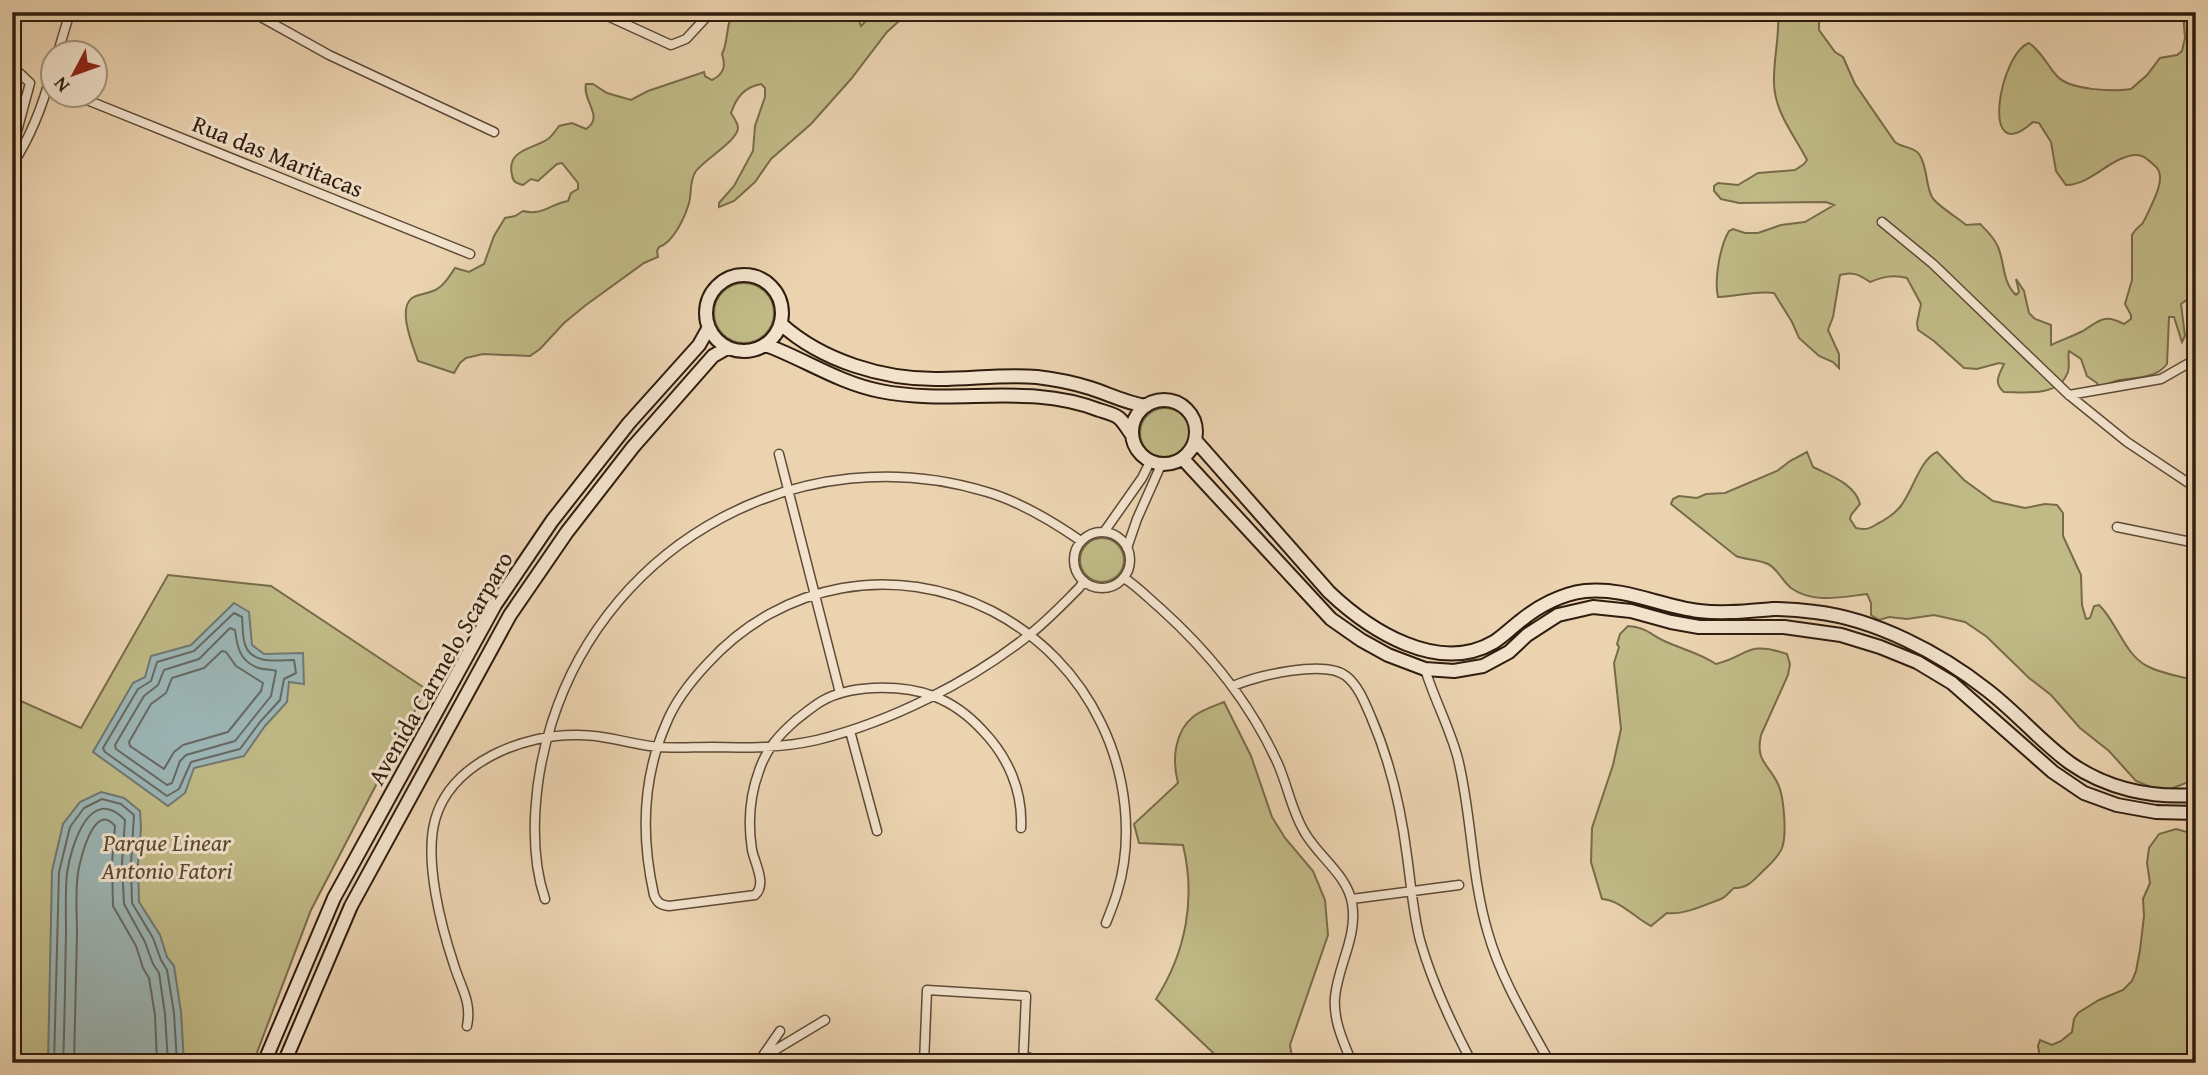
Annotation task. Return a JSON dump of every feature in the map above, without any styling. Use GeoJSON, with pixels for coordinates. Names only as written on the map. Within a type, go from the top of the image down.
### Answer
{"type":"FeatureCollection","features":[{"type":"Feature","properties":{"kind":"main road"},"geometry":{"type":"LineString","coordinates":[[747,274],[760,278],[771,286],[779,297],[781,324],[766,345],[753,351],[740,352],[727,348],[716,340],[708,329],[706,302],[712,290],[722,281],[734,275],[747,274]]}},
{"type":"Feature","properties":{"kind":"main road"},"geometry":{"type":"LineString","coordinates":[[781,324],[797,338],[835,359],[883,374],[937,380],[1037,377],[1089,387],[1131,404],[1146,406]]}},
{"type":"Feature","properties":{"kind":"main road","name":"Avenida Carmelo Scarparo"},"geometry":{"type":"LineString","coordinates":[[264,1063],[334,898],[495,605],[552,521],[629,423],[699,345],[708,329]]}},
{"type":"Feature","properties":{"kind":"main road"},"geometry":{"type":"LineString","coordinates":[[766,345],[828,375],[879,391],[936,397],[1035,395],[1085,404],[1119,418],[1132,435]]}},
{"type":"Feature","properties":{"kind":"main road","name":"Avenida Carmelo Scarparo"},"geometry":{"type":"LineString","coordinates":[[284,1063],[351,906],[510,615],[567,532],[633,447],[713,356],[727,348]]}},
{"type":"Feature","properties":{"kind":"main road"},"geometry":{"type":"LineString","coordinates":[[1167,400],[1188,410],[1197,430],[1196,441],[1183,459],[1173,464],[1156,463],[1142,455],[1135,446],[1133,424],[1146,406],[1167,400]]}},
{"type":"Feature","properties":{"kind":"main road"},"geometry":{"type":"LineString","coordinates":[[1196,441],[1329,592],[1367,625],[1407,644],[1448,653],[1479,649],[1506,634],[1535,610],[1570,594],[1587,591],[1626,593],[1670,607],[1702,611],[1737,613],[1775,609],[1818,612],[1891,633],[1961,671],[1987,690],[2071,764],[2095,777],[2120,788],[2153,794],[2196,795]]}},
{"type":"Feature","properties":{"kind":"main road"},"geometry":{"type":"LineString","coordinates":[[1183,459],[1331,619],[1388,655],[1425,669],[1454,671],[1483,666],[1508,652],[1527,635],[1558,615],[1593,607],[1630,611],[1699,627],[1784,627],[1841,635],[1917,662],[1952,683],[2053,772],[2084,793],[2117,805],[2156,812],[2196,813]]}},
{"type":"Feature","properties":{"kind":"street"},"geometry":{"type":"LineString","coordinates":[[12,25],[24,12]]}},
{"type":"Feature","properties":{"kind":"street"},"geometry":{"type":"LineString","coordinates":[[62,38],[70,12]]}},
{"type":"Feature","properties":{"kind":"street"},"geometry":{"type":"LineString","coordinates":[[252,12],[329,55],[494,132]]}},
{"type":"Feature","properties":{"kind":"street"},"geometry":{"type":"LineString","coordinates":[[600,12],[671,45],[685,39],[711,12]]}},
{"type":"Feature","properties":{"kind":"street"},"geometry":{"type":"LineString","coordinates":[[12,66],[30,83],[16,135],[12,139]]}},
{"type":"Feature","properties":{"kind":"street"},"geometry":{"type":"LineString","coordinates":[[12,165],[29,139],[42,108]]}},
{"type":"Feature","properties":{"kind":"street","name":"Rua das Maritacas"},"geometry":{"type":"LineString","coordinates":[[107,108],[470,254]]}},
{"type":"Feature","properties":{"kind":"street"},"geometry":{"type":"LineString","coordinates":[[1882,222],[1933,264],[2069,395],[2127,442],[2196,488]]}},
{"type":"Feature","properties":{"kind":"street"},"geometry":{"type":"LineString","coordinates":[[2069,395],[2161,379],[2196,359]]}},
{"type":"Feature","properties":{"kind":"street"},"geometry":{"type":"LineString","coordinates":[[779,454],[841,693]]}},
{"type":"Feature","properties":{"kind":"street"},"geometry":{"type":"LineString","coordinates":[[1104,532],[1142,478],[1156,463]]}},
{"type":"Feature","properties":{"kind":"street"},"geometry":{"type":"LineString","coordinates":[[1128,548],[1115,535],[1104,532],[1092,534],[1081,541],[1075,552],[1074,565],[1084,581],[1095,587],[1108,587],[1124,578],[1129,566],[1128,548],[1156,463]]}},
{"type":"Feature","properties":{"kind":"street"},"geometry":{"type":"LineString","coordinates":[[545,900],[539,871],[536,812],[547,737],[558,703],[573,668],[617,601],[673,548],[736,510],[788,491],[838,480],[882,476],[916,477],[989,492],[1019,504],[1060,526],[1081,541]]}},
{"type":"Feature","properties":{"kind":"street"},"geometry":{"type":"LineString","coordinates":[[2117,527],[2196,543]]}},
{"type":"Feature","properties":{"kind":"street"},"geometry":{"type":"LineString","coordinates":[[1124,578],[1174,620],[1233,686],[1264,735],[1302,829],[1336,872],[1352,899],[1352,931],[1335,998],[1336,1018],[1352,1063]]}},
{"type":"Feature","properties":{"kind":"street"},"geometry":{"type":"LineString","coordinates":[[467,1026],[469,1006],[443,927],[435,890],[432,834],[440,806],[456,784],[488,758],[511,747],[547,737],[581,735],[657,747],[768,748],[814,741],[850,731],[894,715],[982,667],[1029,635],[1084,581]]}},
{"type":"Feature","properties":{"kind":"street"},"geometry":{"type":"LineString","coordinates":[[1021,828],[1022,811],[1018,793],[1004,758],[982,729],[933,695],[893,687],[864,688],[821,701],[782,732],[768,748],[758,772],[750,826],[760,891],[750,897],[662,905],[656,901],[654,895],[645,837],[649,783],[666,722],[696,675],[737,635],[761,618],[815,593],[846,586],[876,584],[936,590],[973,601],[1006,618],[1029,635],[1055,656],[1093,707],[1118,766],[1126,830],[1118,892],[1106,923]]}},
{"type":"Feature","properties":{"kind":"street"},"geometry":{"type":"LineString","coordinates":[[1233,686],[1276,674],[1330,669],[1349,678],[1365,703],[1379,736],[1394,787],[1420,939],[1443,1006],[1472,1063]]}},
{"type":"Feature","properties":{"kind":"street"},"geometry":{"type":"LineString","coordinates":[[1425,669],[1457,755],[1468,802],[1476,878],[1488,934],[1511,992],[1550,1063]]}},
{"type":"Feature","properties":{"kind":"street"},"geometry":{"type":"LineString","coordinates":[[850,731],[877,831]]}},
{"type":"Feature","properties":{"kind":"street"},"geometry":{"type":"LineString","coordinates":[[1352,899],[1459,885]]}},
{"type":"Feature","properties":{"kind":"street"},"geometry":{"type":"LineString","coordinates":[[923,1063],[927,990],[1026,996],[1023,1059],[1041,1063]]}},
{"type":"Feature","properties":{"kind":"street"},"geometry":{"type":"LineString","coordinates":[[759,1061],[825,1020]]}},
{"type":"Feature","properties":{"kind":"street"},"geometry":{"type":"LineString","coordinates":[[759,1061],[780,1031]]}},
{"type":"Feature","properties":{"kind":"green space"},"geometry":{"type":"Polygon","coordinates":[[[734,12],[856,12],[861,26],[875,12],[909,12],[887,32],[851,79],[811,124],[771,159],[755,182],[734,201],[719,207],[753,151],[755,126],[765,97],[765,88],[761,84],[755,85],[742,94],[731,113],[737,124],[737,133],[696,171],[685,215],[674,235],[659,247],[658,257],[644,263],[586,305],[564,323],[540,349],[530,356],[483,354],[466,358],[454,373],[418,361],[406,319],[408,303],[412,298],[440,287],[455,268],[469,272],[484,264],[494,236],[505,218],[523,211],[541,211],[568,201],[571,193],[578,189],[578,183],[562,163],[557,164],[538,181],[531,179],[523,185],[517,183],[512,177],[511,166],[517,155],[548,139],[559,126],[572,123],[586,129],[591,124],[593,114],[586,84],[593,84],[607,93],[631,100],[648,91],[704,72],[705,76],[712,80],[716,78],[723,69],[722,54],[734,12]]]}},
{"type":"Feature","properties":{"kind":"green space"},"geometry":{"type":"Polygon","coordinates":[[[1778,12],[1827,12],[1819,23],[1819,30],[1835,52],[1843,57],[1855,84],[1895,142],[1919,154],[1934,200],[1966,225],[1980,224],[1992,237],[1998,247],[2011,290],[2016,295],[2019,292],[2016,279],[2024,291],[2029,313],[2035,319],[2051,325],[2051,345],[2083,331],[2097,321],[2111,319],[2124,324],[2131,319],[2125,304],[2132,280],[2132,235],[2148,213],[2160,176],[2157,167],[2140,155],[2135,155],[2117,161],[2084,181],[2066,185],[2056,171],[2051,142],[2039,123],[2033,122],[2016,133],[2005,132],[2000,121],[1999,105],[2009,67],[2018,52],[2029,43],[2063,81],[2092,89],[2131,89],[2147,75],[2160,58],[2177,55],[2182,51],[2185,38],[2183,12],[2196,12],[2196,293],[2181,304],[2185,336],[2182,342],[2174,317],[2169,317],[2167,364],[2163,369],[2152,375],[2119,380],[2098,388],[2097,383],[2087,376],[2081,359],[2069,351],[2068,371],[2056,387],[2040,392],[2004,392],[1998,382],[2004,364],[1977,369],[1964,368],[1918,330],[1921,304],[1907,278],[1897,276],[1870,282],[1848,273],[1840,275],[1833,317],[1828,330],[1839,354],[1839,368],[1819,356],[1799,338],[1774,293],[1718,297],[1719,263],[1729,231],[1733,229],[1758,233],[1781,225],[1805,222],[1834,205],[1826,202],[1739,203],[1721,199],[1714,191],[1714,186],[1718,183],[1738,185],[1758,173],[1795,170],[1807,160],[1782,114],[1775,95],[1778,12]]]}},
{"type":"Feature","properties":{"kind":"green space"},"geometry":{"type":"Polygon","coordinates":[[[744,283],[761,288],[769,296],[774,313],[769,330],[761,338],[744,343],[727,338],[719,330],[714,313],[719,296],[727,288],[744,283]]]}},
{"type":"Feature","properties":{"kind":"green space"},"geometry":{"type":"Polygon","coordinates":[[[1165,408],[1182,416],[1190,433],[1182,450],[1165,458],[1148,450],[1140,433],[1148,416],[1165,408]]]}},
{"type":"Feature","properties":{"kind":"green space"},"geometry":{"type":"Polygon","coordinates":[[[1807,452],[1813,467],[1841,481],[1857,497],[1860,504],[1850,519],[1856,528],[1869,528],[1895,512],[1921,469],[1937,452],[1964,480],[1993,501],[2025,508],[2045,504],[2057,505],[2063,513],[2063,536],[2081,575],[2082,605],[2086,619],[2090,618],[2094,606],[2099,605],[2139,661],[2159,671],[2196,681],[2196,779],[2163,792],[2136,781],[2109,751],[2080,728],[2051,695],[2029,678],[1987,637],[1965,622],[1934,615],[1879,620],[1871,615],[1871,603],[1867,594],[1818,598],[1800,593],[1791,588],[1768,564],[1736,556],[1671,504],[1673,499],[1679,496],[1697,498],[1706,494],[1725,493],[1777,471],[1807,452]]]}},
{"type":"Feature","properties":{"kind":"green space"},"geometry":{"type":"Polygon","coordinates":[[[1102,538],[1118,544],[1124,560],[1118,576],[1102,582],[1086,576],[1080,560],[1086,544],[1102,538]]]}},
{"type":"Feature","properties":{"kind":"green space","name":"Parque Linear Antonio Fatori"},"geometry":{"type":"Polygon","coordinates":[[[168,575],[271,586],[426,689],[311,910],[253,1063],[12,1063],[12,697],[81,728],[168,575]]]}},
{"type":"Feature","properties":{"kind":"green space"},"geometry":{"type":"Polygon","coordinates":[[[1628,626],[1645,630],[1663,641],[1716,664],[1748,651],[1763,649],[1787,654],[1790,664],[1788,675],[1761,735],[1760,744],[1761,757],[1778,784],[1782,797],[1784,842],[1780,852],[1770,865],[1746,886],[1734,888],[1723,898],[1701,907],[1667,913],[1651,926],[1621,906],[1602,899],[1591,862],[1592,828],[1613,765],[1621,729],[1614,663],[1620,634],[1628,626]]]}},
{"type":"Feature","properties":{"kind":"green space"},"geometry":{"type":"Polygon","coordinates":[[[1224,702],[1251,756],[1272,817],[1285,838],[1313,871],[1325,900],[1328,935],[1290,1045],[1293,1063],[1224,1063],[1156,999],[1175,963],[1186,925],[1187,865],[1183,845],[1139,843],[1134,824],[1178,783],[1176,747],[1187,723],[1201,712],[1224,702]]]}},
{"type":"Feature","properties":{"kind":"green space"},"geometry":{"type":"Polygon","coordinates":[[[2176,829],[2187,832],[2187,845],[2196,857],[2196,1063],[2041,1063],[2038,1046],[2040,1040],[2052,1045],[2061,1041],[2072,1032],[2078,1013],[2123,990],[2132,981],[2140,950],[2143,899],[2150,883],[2147,863],[2149,848],[2159,834],[2176,829]]]}},
{"type":"Feature","properties":{"kind":"water"},"geometry":{"type":"Polygon","coordinates":[[[234,603],[249,612],[252,645],[264,654],[303,653],[304,684],[289,682],[287,702],[265,726],[244,756],[194,768],[185,793],[168,806],[93,752],[133,683],[145,677],[151,656],[191,645],[234,603]]]}},
{"type":"Feature","properties":{"kind":"water"},"geometry":{"type":"Polygon","coordinates":[[[101,792],[124,798],[140,811],[139,902],[160,935],[167,957],[174,966],[181,1012],[184,1063],[48,1063],[52,871],[63,824],[80,802],[101,792]]]}}]}
